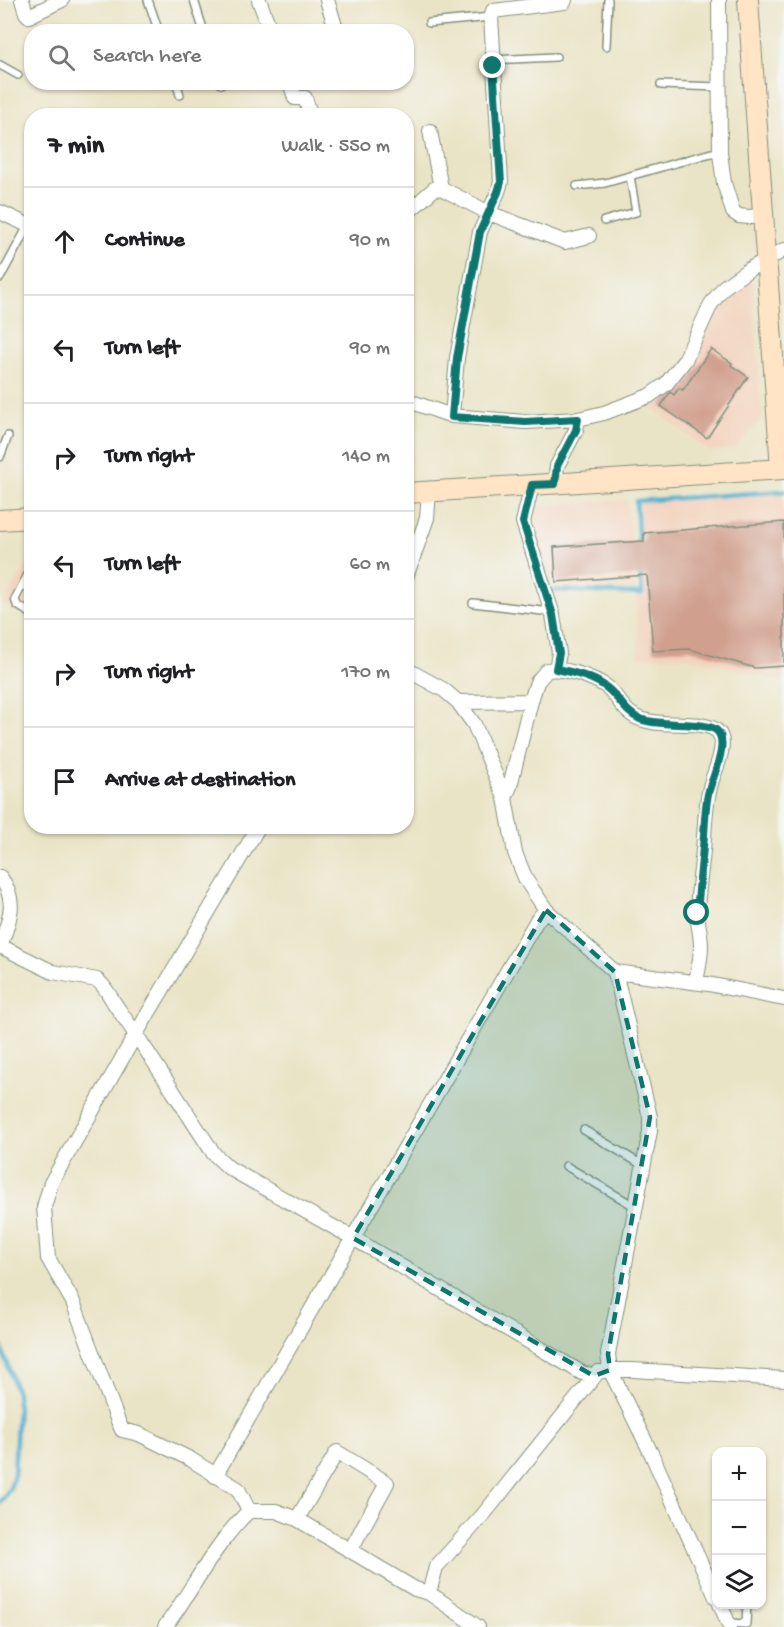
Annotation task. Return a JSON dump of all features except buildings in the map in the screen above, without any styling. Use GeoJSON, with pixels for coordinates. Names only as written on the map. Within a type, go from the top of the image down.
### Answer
{"type":"FeatureCollection","features":[{"type":"Feature","properties":{"kind":"street"},"geometry":{"type":"LineString","coordinates":[[22,0],[29,16],[62,0]]}},
{"type":"Feature","properties":{"kind":"street"},"geometry":{"type":"LineString","coordinates":[[259,0],[268,24]]}},
{"type":"Feature","properties":{"kind":"street"},"geometry":{"type":"LineString","coordinates":[[327,0],[334,24]]}},
{"type":"Feature","properties":{"kind":"street"},"geometry":{"type":"LineString","coordinates":[[452,417],[457,358],[480,232],[501,182],[491,17],[493,11],[564,2],[564,0]]}},
{"type":"Feature","properties":{"kind":"street"},"geometry":{"type":"LineString","coordinates":[[719,0],[720,153],[724,183],[733,212],[749,218],[763,216]]}},
{"type":"Feature","properties":{"kind":"street"},"geometry":{"type":"LineString","coordinates":[[414,493],[782,469],[780,398],[766,259],[748,0]]}},
{"type":"Feature","properties":{"kind":"street"},"geometry":{"type":"LineString","coordinates":[[292,90],[295,98],[305,98],[308,108]]}},
{"type":"Feature","properties":{"kind":"street"},"geometry":{"type":"LineString","coordinates":[[430,131],[441,188]]}},
{"type":"Feature","properties":{"kind":"street"},"geometry":{"type":"LineString","coordinates":[[414,207],[434,189],[441,188],[489,213],[565,242],[589,236]]}},
{"type":"Feature","properties":{"kind":"street"},"geometry":{"type":"LineString","coordinates":[[0,212],[24,223]]}},
{"type":"Feature","properties":{"kind":"street"},"geometry":{"type":"LineString","coordinates":[[414,403],[452,417],[525,422],[578,419],[604,413],[649,396],[666,384],[685,360],[711,304],[724,287],[784,250]]}},
{"type":"Feature","properties":{"kind":"street"},"geometry":{"type":"LineString","coordinates":[[555,484],[557,466],[576,430],[578,419]]}},
{"type":"Feature","properties":{"kind":"street"},"geometry":{"type":"LineString","coordinates":[[532,485],[523,522],[552,612],[559,653],[556,669]]}},
{"type":"Feature","properties":{"kind":"street"},"geometry":{"type":"LineString","coordinates":[[414,555],[427,518],[429,492]]}},
{"type":"Feature","properties":{"kind":"street"},"geometry":{"type":"LineString","coordinates":[[0,520],[24,518]]}},
{"type":"Feature","properties":{"kind":"street"},"geometry":{"type":"LineString","coordinates":[[505,798],[537,682],[547,670],[572,672],[607,687],[631,714],[641,719],[656,723],[706,726],[716,729],[721,735],[722,745],[720,759],[707,796],[697,913],[701,946],[696,982]]}},
{"type":"Feature","properties":{"kind":"street"},"geometry":{"type":"LineString","coordinates":[[414,673],[444,690],[458,702],[474,724],[505,798],[515,853],[526,880],[546,909],[615,972],[650,1117],[650,1131],[609,1354],[610,1370],[712,1586]]}},
{"type":"Feature","properties":{"kind":"street"},"geometry":{"type":"LineString","coordinates":[[458,702],[531,701]]}},
{"type":"Feature","properties":{"kind":"street"},"geometry":{"type":"LineString","coordinates":[[249,1511],[238,1489],[190,1459],[140,1434],[122,1430],[73,1302],[48,1258],[44,1207],[51,1183],[254,834]]}},
{"type":"Feature","properties":{"kind":"street"},"geometry":{"type":"LineString","coordinates":[[0,878],[6,885],[12,902],[10,918],[0,946],[53,972],[97,980],[103,984],[214,1154],[229,1168],[582,1373],[594,1376]]}},
{"type":"Feature","properties":{"kind":"street"},"geometry":{"type":"LineString","coordinates":[[215,1476],[537,920],[546,909]]}},
{"type":"Feature","properties":{"kind":"street"},"geometry":{"type":"LineString","coordinates":[[615,972],[696,982],[784,999]]}},
{"type":"Feature","properties":{"kind":"street"},"geometry":{"type":"LineString","coordinates":[[429,1593],[436,1567],[483,1515],[598,1372],[610,1370],[784,1379]]}},
{"type":"Feature","properties":{"kind":"street"},"geometry":{"type":"LineString","coordinates":[[297,1520],[337,1452],[387,1483],[350,1551]]}},
{"type":"Feature","properties":{"kind":"street"},"geometry":{"type":"LineString","coordinates":[[165,1627],[214,1552],[249,1511],[276,1511],[297,1520],[415,1589],[429,1593],[478,1627]]}},
{"type":"Feature","properties":{"kind":"street"},"geometry":{"type":"LineString","coordinates":[[722,1609],[730,1625]]}},
{"type":"Feature","properties":{"kind":"lane"},"geometry":{"type":"LineString","coordinates":[[147,0],[156,24]]}},
{"type":"Feature","properties":{"kind":"lane"},"geometry":{"type":"LineString","coordinates":[[194,0],[202,24]]}},
{"type":"Feature","properties":{"kind":"lane"},"geometry":{"type":"LineString","coordinates":[[606,46],[608,0]]}},
{"type":"Feature","properties":{"kind":"lane"},"geometry":{"type":"LineString","coordinates":[[429,23],[491,17]]}},
{"type":"Feature","properties":{"kind":"lane"},"geometry":{"type":"LineString","coordinates":[[493,60],[556,57]]}},
{"type":"Feature","properties":{"kind":"lane"},"geometry":{"type":"LineString","coordinates":[[0,65],[18,75]]}},
{"type":"Feature","properties":{"kind":"lane"},"geometry":{"type":"LineString","coordinates":[[661,85],[719,87]]}},
{"type":"Feature","properties":{"kind":"lane"},"geometry":{"type":"LineString","coordinates":[[178,90],[180,95]]}},
{"type":"Feature","properties":{"kind":"lane"},"geometry":{"type":"LineString","coordinates":[[577,186],[605,183],[711,153],[720,153]]}},
{"type":"Feature","properties":{"kind":"lane"},"geometry":{"type":"LineString","coordinates":[[604,221],[636,212],[630,176]]}},
{"type":"Feature","properties":{"kind":"lane"},"geometry":{"type":"LineString","coordinates":[[0,278],[24,236]]}},
{"type":"Feature","properties":{"kind":"lane"},"geometry":{"type":"LineString","coordinates":[[0,457],[8,436]]}},
{"type":"Feature","properties":{"kind":"lane"},"geometry":{"type":"LineString","coordinates":[[24,582],[15,599],[17,605],[24,609]]}},
{"type":"Feature","properties":{"kind":"lane"},"geometry":{"type":"LineString","coordinates":[[473,603],[552,612]]}},
{"type":"Feature","properties":{"kind":"lane"},"geometry":{"type":"LineString","coordinates":[[585,1130],[644,1166]]}},
{"type":"Feature","properties":{"kind":"lane"},"geometry":{"type":"LineString","coordinates":[[566,1166],[636,1207]]}},
{"type":"Feature","properties":{"kind":"lane"},"geometry":{"type":"LineString","coordinates":[[730,1625],[746,1624],[747,1609]]}},
{"type":"Feature","properties":{"kind":"highlighted area"},"geometry":{"type":"Polygon","coordinates":[[[546,910],[615,972],[650,1117],[608,1354],[610,1370],[594,1376],[353,1238],[546,910]]]}},
{"type":"Feature","properties":{"kind":"shaded area"},"geometry":{"type":"Polygon","coordinates":[[[752,276],[762,418],[735,449],[709,451],[648,405],[688,368],[703,341],[716,308],[726,294],[752,276]]]}},
{"type":"Feature","properties":{"kind":"shaded area"},"geometry":{"type":"Polygon","coordinates":[[[784,493],[784,683],[689,657],[639,656],[636,596],[644,594],[640,503],[784,493]]]}},
{"type":"Feature","properties":{"kind":"shaded area"},"geometry":{"type":"Polygon","coordinates":[[[627,500],[636,590],[550,585],[528,521],[531,506],[627,500]]]}},
{"type":"Feature","properties":{"kind":"shaded area"},"geometry":{"type":"Polygon","coordinates":[[[24,570],[24,616],[3,604],[24,570]]]}},
{"type":"Feature","properties":{"kind":"waterway"},"geometry":{"type":"LineString","coordinates":[[639,547],[636,501],[784,491]]}},
{"type":"Feature","properties":{"kind":"waterway"},"geometry":{"type":"LineString","coordinates":[[555,590],[642,594],[640,570]]}},
{"type":"Feature","properties":{"kind":"waterway"},"geometry":{"type":"LineString","coordinates":[[0,1343],[17,1393],[18,1407],[14,1475],[10,1488],[0,1503]]}},
{"type":"Feature","properties":{"kind":"route"},"geometry":{"type":"LineString","coordinates":[[493,66],[501,182],[480,232],[457,358],[452,417],[525,422],[578,419],[576,430],[557,466],[555,484],[532,485],[523,522],[553,615],[559,653],[556,669],[572,672],[607,687],[631,714],[641,719],[656,723],[706,726],[716,729],[721,735],[720,759],[707,796],[697,913]]}}]}
